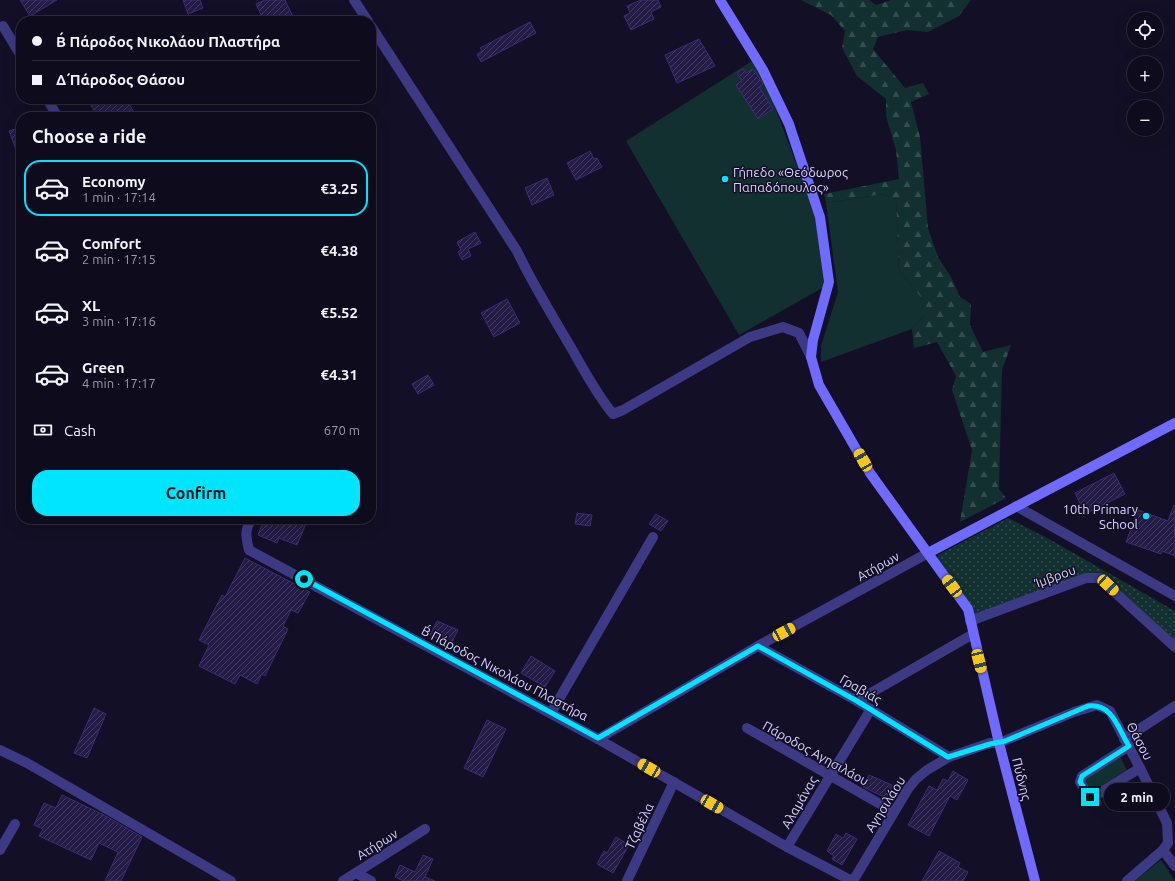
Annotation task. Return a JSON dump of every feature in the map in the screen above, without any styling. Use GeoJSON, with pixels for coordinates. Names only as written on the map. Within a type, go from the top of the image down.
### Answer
{"type":"FeatureCollection","features":[{"type":"Feature","properties":{"kind":"street"},"geometry":{"type":"LineString","coordinates":[[354,0],[363,16]]}},
{"type":"Feature","properties":{"kind":"street"},"geometry":{"type":"LineString","coordinates":[[720,0],[763,70],[789,124],[820,217],[829,282],[813,340],[811,357]]}},
{"type":"Feature","properties":{"kind":"street"},"geometry":{"type":"LineString","coordinates":[[3,26],[16,48]]}},
{"type":"Feature","properties":{"kind":"street"},"geometry":{"type":"LineString","coordinates":[[376,36],[516,251],[525,270],[592,383],[613,414],[624,410],[714,357],[756,335],[783,327],[799,333],[811,357]]}},
{"type":"Feature","properties":{"kind":"street","name":"Πύδνης"},"geometry":{"type":"LineString","coordinates":[[811,357],[819,385],[870,473],[961,597],[968,609],[999,744],[1035,881]]}},
{"type":"Feature","properties":{"kind":"street","name":"Ατήρων"},"geometry":{"type":"LineString","coordinates":[[598,738],[758,646],[1016,506],[1175,423]]}},
{"type":"Feature","properties":{"kind":"street"},"geometry":{"type":"LineString","coordinates":[[1016,506],[1175,596]]}},
{"type":"Feature","properties":{"kind":"street","name":"Β΄ Πάροδος Νικολάου Πλαστήρα"},"geometry":{"type":"LineString","coordinates":[[249,524],[246,534],[249,550],[598,738],[788,847],[852,881]]}},
{"type":"Feature","properties":{"kind":"street"},"geometry":{"type":"LineString","coordinates":[[551,713],[653,536]]}},
{"type":"Feature","properties":{"kind":"street","name":"Ίμβρου"},"geometry":{"type":"LineString","coordinates":[[970,621],[1086,578],[1099,578],[1175,647]]}},
{"type":"Feature","properties":{"kind":"street"},"geometry":{"type":"LineString","coordinates":[[857,701],[973,634]]}},
{"type":"Feature","properties":{"kind":"street","name":"Γραβιάς"},"geometry":{"type":"LineString","coordinates":[[758,646],[871,709],[948,757]]}},
{"type":"Feature","properties":{"kind":"street","name":"Θάσου"},"geometry":{"type":"LineString","coordinates":[[999,744],[1074,712],[1097,705],[1110,711],[1167,823],[1168,842],[1163,850]]}},
{"type":"Feature","properties":{"kind":"street"},"geometry":{"type":"LineString","coordinates":[[1140,768],[1095,796],[1090,797],[1080,782],[1082,776],[1175,706]]}},
{"type":"Feature","properties":{"kind":"street","name":"Αλαμάνας"},"geometry":{"type":"LineString","coordinates":[[788,847],[871,709]]}},
{"type":"Feature","properties":{"kind":"street","name":"Πάροδος Αγησιλάου"},"geometry":{"type":"LineString","coordinates":[[747,728],[894,812]]}},
{"type":"Feature","properties":{"kind":"street","name":"Αγησιλάου"},"geometry":{"type":"LineString","coordinates":[[852,881],[916,779],[948,757],[990,744],[999,744]]}},
{"type":"Feature","properties":{"kind":"street"},"geometry":{"type":"LineString","coordinates":[[0,750],[28,763],[231,881]]}},
{"type":"Feature","properties":{"kind":"street","name":"Τζαβέλα"},"geometry":{"type":"LineString","coordinates":[[627,881],[674,782]]}},
{"type":"Feature","properties":{"kind":"street"},"geometry":{"type":"LineString","coordinates":[[0,850],[16,824]]}},
{"type":"Feature","properties":{"kind":"street","name":"Ατήρων"},"geometry":{"type":"LineString","coordinates":[[343,881],[425,829]]}},
{"type":"Feature","properties":{"kind":"street"},"geometry":{"type":"LineString","coordinates":[[1132,880],[1163,850],[1175,866]]}},
{"type":"Feature","properties":{"kind":"street"},"geometry":{"type":"LineString","coordinates":[[356,873],[371,881]]}},
{"type":"Feature","properties":{"kind":"green space"},"geometry":{"type":"Polygon","coordinates":[[[801,0],[869,0],[876,5],[891,0],[971,0],[959,16],[928,32],[907,30],[878,37],[873,49],[905,88],[923,83],[929,94],[911,102],[920,137],[928,228],[938,257],[951,277],[960,297],[971,304],[970,325],[983,352],[1011,345],[1002,370],[999,489],[1006,498],[960,522],[972,450],[952,390],[956,376],[937,342],[914,348],[912,329],[924,316],[924,301],[899,270],[896,200],[883,194],[826,203],[824,194],[899,179],[896,150],[886,116],[886,99],[857,76],[842,48],[845,31],[831,15],[801,0]]]}},
{"type":"Feature","properties":{"kind":"green space","name":"Γήπεδο «Θεόδωρος Παπαδόπουλος»"},"geometry":{"type":"Polygon","coordinates":[[[752,61],[766,83],[816,217],[824,287],[739,335],[626,141],[752,61]]]}},
{"type":"Feature","properties":{"kind":"green space"},"geometry":{"type":"Polygon","coordinates":[[[883,194],[896,200],[899,270],[924,301],[924,316],[912,329],[821,362],[821,346],[838,292],[826,203],[883,194]]]}},
{"type":"Feature","properties":{"kind":"green space"},"geometry":{"type":"Polygon","coordinates":[[[1008,518],[1049,539],[1175,611],[1175,646],[1097,575],[1089,573],[974,617],[965,596],[937,560],[938,555],[1008,518]]]}},
{"type":"Feature","properties":{"kind":"green space"},"geometry":{"type":"Polygon","coordinates":[[[1119,755],[1127,770],[1087,795],[1079,780],[1119,755]]]}},
{"type":"Feature","properties":{"kind":"green space"},"geometry":{"type":"Polygon","coordinates":[[[1161,860],[1175,881],[1136,880],[1161,860]]]}},
{"type":"Feature","properties":{"kind":"building"},"geometry":{"type":"Polygon","coordinates":[[[20,0],[57,0],[30,16],[20,0]]]}},
{"type":"Feature","properties":{"kind":"building"},"geometry":{"type":"Polygon","coordinates":[[[183,0],[200,0],[203,8],[188,14],[183,0]]]}},
{"type":"Feature","properties":{"kind":"building"},"geometry":{"type":"Polygon","coordinates":[[[265,0],[285,0],[293,16],[262,16],[256,4],[265,0]]]}},
{"type":"Feature","properties":{"kind":"building"},"geometry":{"type":"Polygon","coordinates":[[[641,0],[658,0],[661,7],[651,12],[654,19],[631,30],[624,16],[630,13],[627,6],[641,0]]]}},
{"type":"Feature","properties":{"kind":"building"},"geometry":{"type":"Polygon","coordinates":[[[530,22],[536,33],[481,62],[477,54],[482,51],[480,48],[530,22]]]}},
{"type":"Feature","properties":{"kind":"building"},"geometry":{"type":"Polygon","coordinates":[[[699,39],[715,66],[677,83],[665,55],[699,39]]]}},
{"type":"Feature","properties":{"kind":"building"},"geometry":{"type":"Polygon","coordinates":[[[743,69],[746,73],[753,69],[763,84],[759,87],[773,109],[758,119],[736,85],[742,81],[737,73],[743,69]]]}},
{"type":"Feature","properties":{"kind":"building"},"geometry":{"type":"Polygon","coordinates":[[[90,104],[129,104],[134,112],[95,112],[90,104]]]}},
{"type":"Feature","properties":{"kind":"building"},"geometry":{"type":"Polygon","coordinates":[[[16,129],[16,149],[9,131],[16,129]]]}},
{"type":"Feature","properties":{"kind":"building"},"geometry":{"type":"Polygon","coordinates":[[[590,151],[594,159],[597,158],[602,167],[576,180],[567,163],[590,151]]]}},
{"type":"Feature","properties":{"kind":"building"},"geometry":{"type":"Polygon","coordinates":[[[547,178],[554,195],[532,205],[525,188],[547,178]]]}},
{"type":"Feature","properties":{"kind":"building"},"geometry":{"type":"Polygon","coordinates":[[[475,232],[481,243],[468,249],[471,256],[462,260],[458,252],[461,250],[457,242],[475,232]]]}},
{"type":"Feature","properties":{"kind":"building"},"geometry":{"type":"Polygon","coordinates":[[[507,299],[520,323],[494,337],[481,313],[507,299]]]}},
{"type":"Feature","properties":{"kind":"building"},"geometry":{"type":"Polygon","coordinates":[[[428,375],[434,385],[418,394],[412,384],[428,375]]]}},
{"type":"Feature","properties":{"kind":"building"},"geometry":{"type":"Polygon","coordinates":[[[1114,473],[1125,494],[1085,514],[1075,493],[1114,473]]]}},
{"type":"Feature","properties":{"kind":"building"},"geometry":{"type":"Polygon","coordinates":[[[1174,505],[1175,556],[1162,551],[1161,554],[1126,542],[1138,510],[1168,521],[1174,505]]]}},
{"type":"Feature","properties":{"kind":"building"},"geometry":{"type":"Polygon","coordinates":[[[577,513],[592,515],[590,526],[575,524],[577,513]]]}},
{"type":"Feature","properties":{"kind":"building"},"geometry":{"type":"Polygon","coordinates":[[[656,514],[668,521],[661,531],[649,524],[656,514]]]}},
{"type":"Feature","properties":{"kind":"building"},"geometry":{"type":"Polygon","coordinates":[[[262,524],[306,524],[297,545],[279,538],[277,543],[258,535],[262,524]]]}},
{"type":"Feature","properties":{"kind":"building"},"geometry":{"type":"Polygon","coordinates":[[[245,558],[310,592],[298,613],[291,610],[283,626],[288,629],[265,676],[262,674],[257,684],[240,675],[235,684],[199,666],[209,645],[199,640],[222,595],[225,597],[245,558]]]}},
{"type":"Feature","properties":{"kind":"building"},"geometry":{"type":"Polygon","coordinates":[[[437,621],[458,630],[451,644],[430,635],[437,621]]]}},
{"type":"Feature","properties":{"kind":"building"},"geometry":{"type":"Polygon","coordinates":[[[531,656],[555,671],[545,687],[521,673],[531,656]]]}},
{"type":"Feature","properties":{"kind":"building"},"geometry":{"type":"Polygon","coordinates":[[[94,708],[106,714],[87,758],[74,753],[94,708]]]}},
{"type":"Feature","properties":{"kind":"building"},"geometry":{"type":"Polygon","coordinates":[[[487,720],[506,729],[483,777],[464,768],[487,720]]]}},
{"type":"Feature","properties":{"kind":"building"},"geometry":{"type":"Polygon","coordinates":[[[953,771],[968,780],[957,800],[950,796],[929,836],[908,825],[929,786],[937,790],[943,779],[948,781],[953,771]]]}},
{"type":"Feature","properties":{"kind":"building"},"geometry":{"type":"Polygon","coordinates":[[[869,775],[892,785],[886,798],[863,787],[869,775]]]}},
{"type":"Feature","properties":{"kind":"building"},"geometry":{"type":"Polygon","coordinates":[[[62,795],[104,815],[142,837],[121,881],[105,881],[118,852],[99,843],[91,860],[39,836],[43,829],[34,825],[44,803],[56,808],[62,795]]]}},
{"type":"Feature","properties":{"kind":"building"},"geometry":{"type":"Polygon","coordinates":[[[846,833],[857,839],[842,865],[832,859],[834,856],[827,851],[836,834],[843,838],[846,833]]]}},
{"type":"Feature","properties":{"kind":"building"},"geometry":{"type":"Polygon","coordinates":[[[616,837],[629,845],[613,873],[597,864],[604,851],[607,853],[616,837]]]}},
{"type":"Feature","properties":{"kind":"building"},"geometry":{"type":"Polygon","coordinates":[[[939,851],[960,863],[958,867],[968,872],[963,881],[922,881],[939,851]]]}},
{"type":"Feature","properties":{"kind":"building"},"geometry":{"type":"Polygon","coordinates":[[[423,855],[433,859],[425,877],[435,881],[404,881],[395,877],[400,865],[415,872],[423,855]]]}},
{"type":"Feature","properties":{"kind":"place","name":"Γήπεδο «Θεόδωρος Παπαδόπουλος»"},"geometry":{"type":"Point","coordinates":[725,179]}},
{"type":"Feature","properties":{"kind":"place","name":"10th Primary School"},"geometry":{"type":"Point","coordinates":[1146,516]}},
{"type":"Feature","properties":{"kind":"route"},"geometry":{"type":"LineString","coordinates":[[304,579],[598,738],[758,646],[871,709],[948,757],[990,744],[999,744],[1088,706],[1103,706],[1110,711],[1129,746],[1082,776],[1080,782],[1087,795],[1090,797]]}}]}
